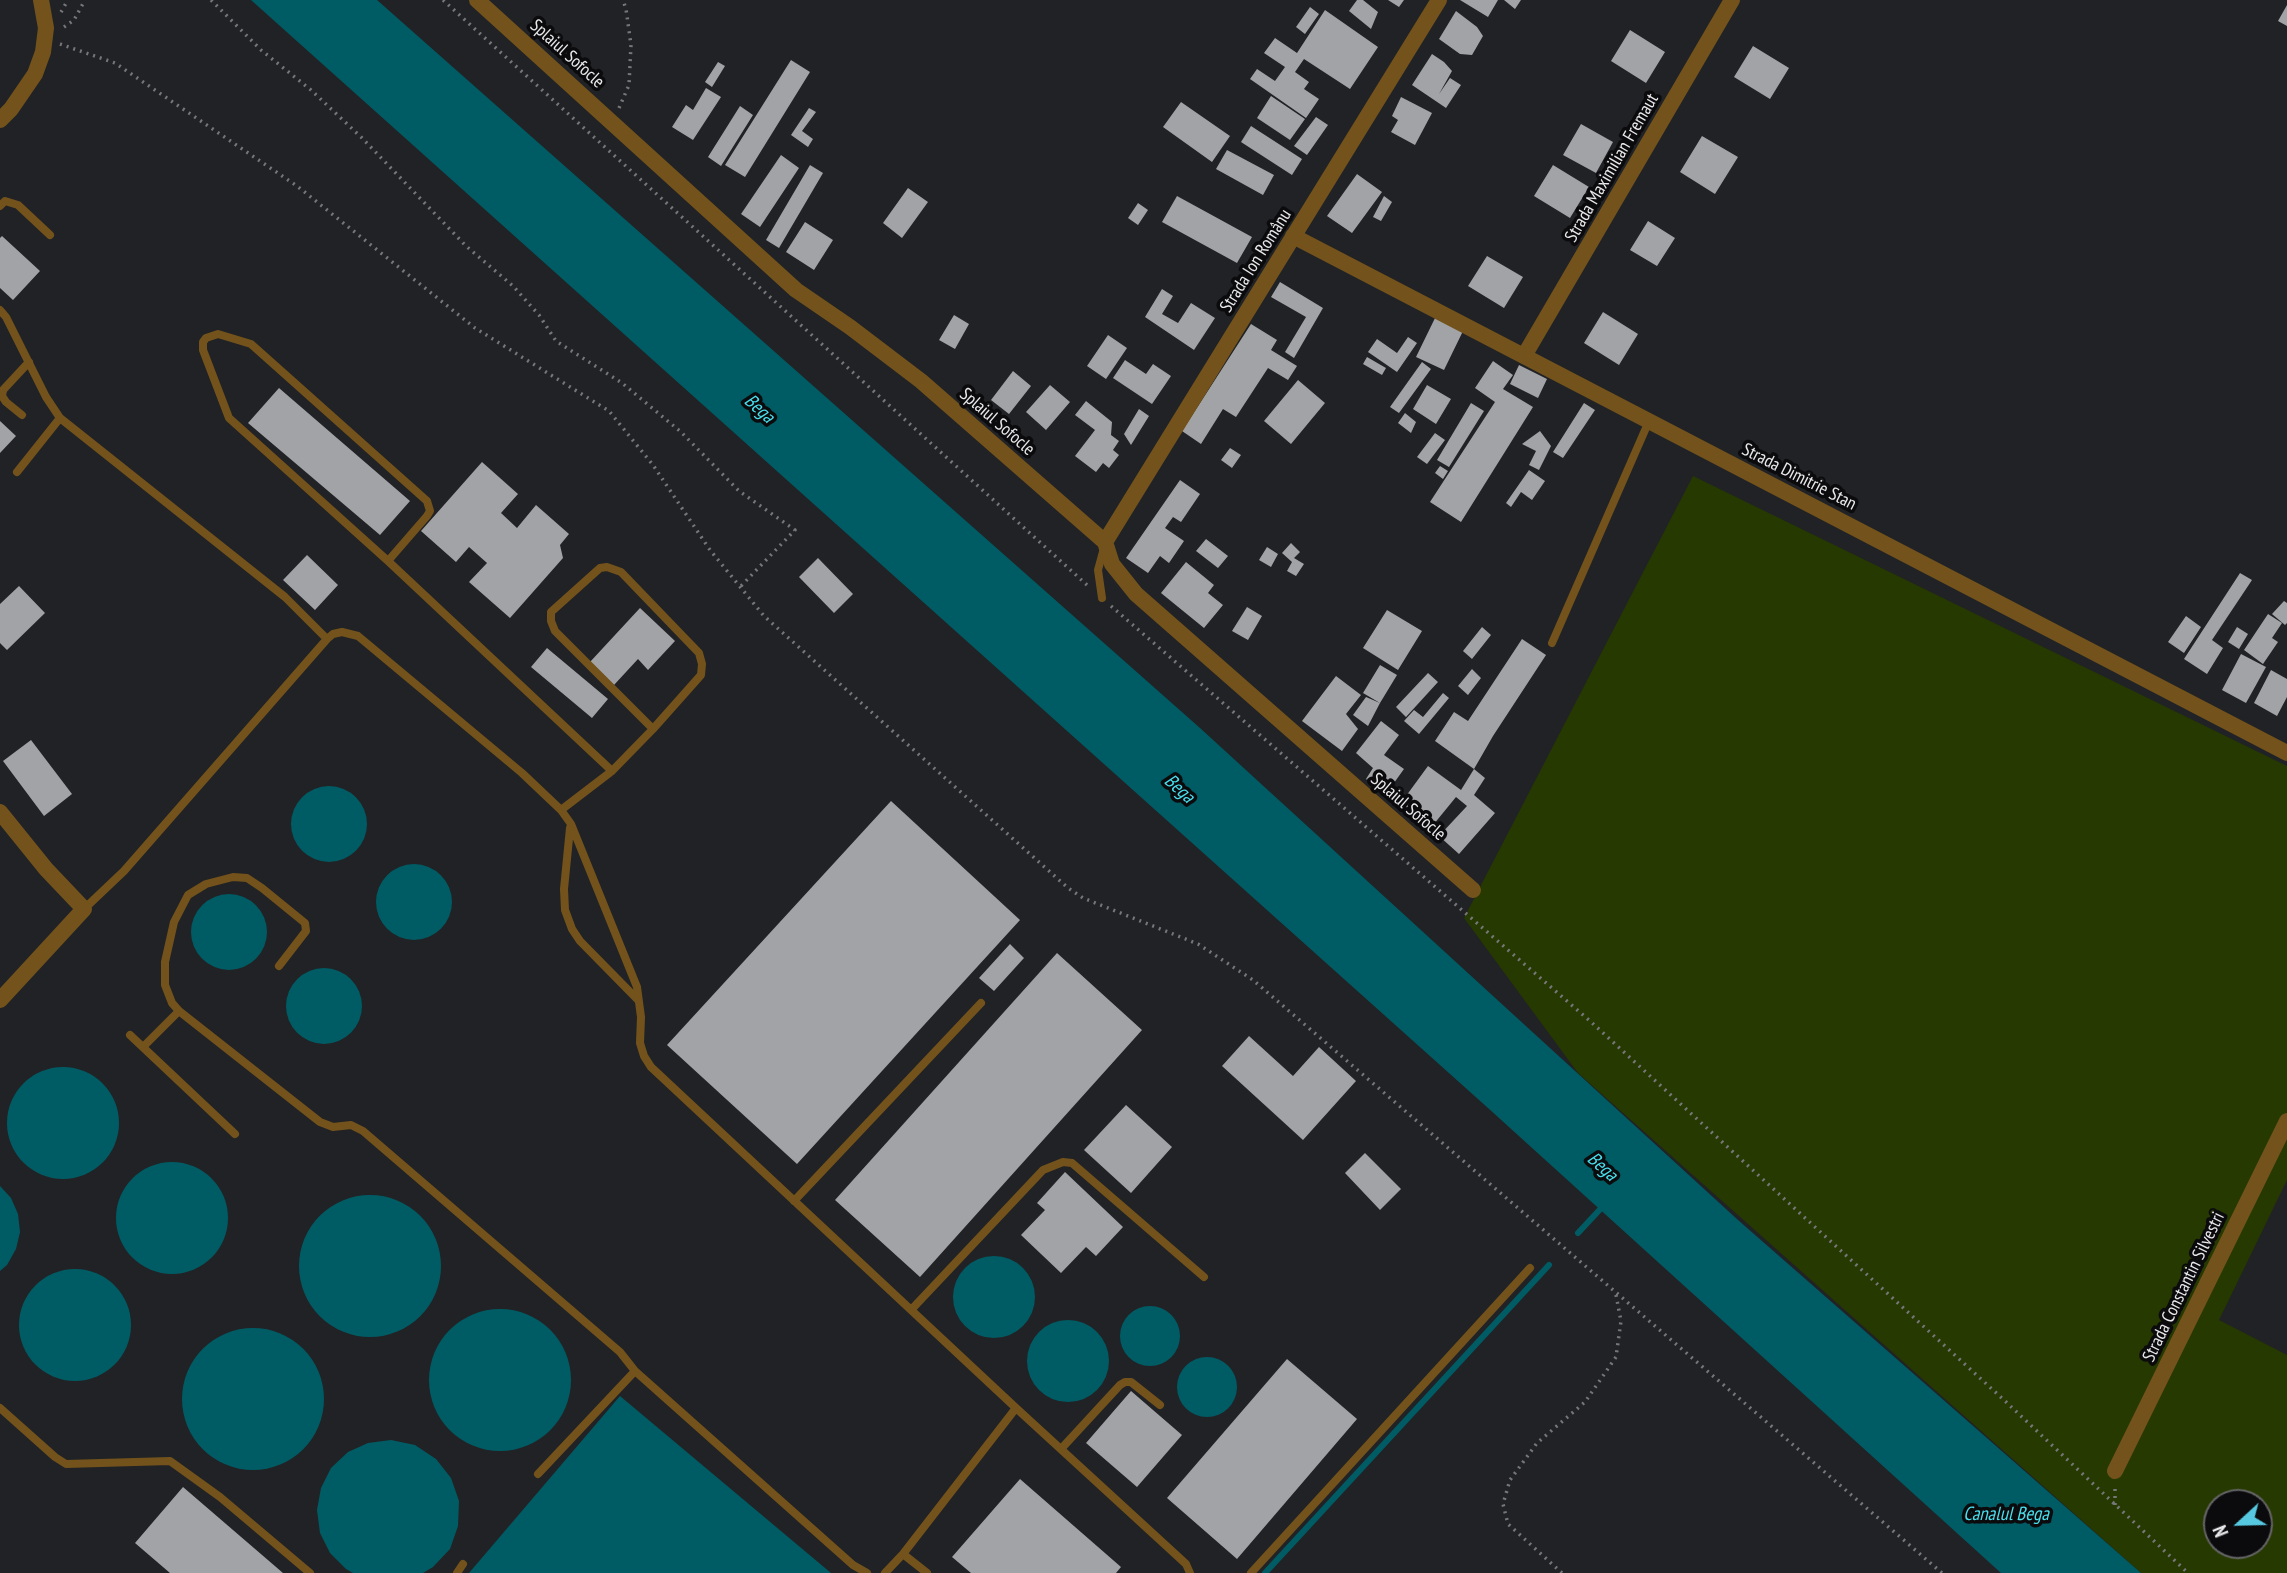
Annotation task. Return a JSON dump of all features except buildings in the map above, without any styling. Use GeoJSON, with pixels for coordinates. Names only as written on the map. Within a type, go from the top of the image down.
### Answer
{"type":"FeatureCollection","features":[{"type":"Feature","properties":{"kind":"street"},"geometry":{"type":"LineString","coordinates":[[0,120],[35,74],[43,52],[45,16],[41,0]]}},
{"type":"Feature","properties":{"kind":"street","name":"Splaiul Sofocle"},"geometry":{"type":"LineString","coordinates":[[477,0],[796,290],[921,381],[1105,541],[1112,564],[1136,594],[1473,890]]}},
{"type":"Feature","properties":{"kind":"street","name":"Strada Ion Românu"},"geometry":{"type":"LineString","coordinates":[[1105,541],[1439,0]]}},
{"type":"Feature","properties":{"kind":"street","name":"Strada Maximilian Fremaut"},"geometry":{"type":"LineString","coordinates":[[1524,356],[1732,0]]}},
{"type":"Feature","properties":{"kind":"street","name":"Strada Dimitrie Stan"},"geometry":{"type":"LineString","coordinates":[[1293,236],[2287,753]]}},
{"type":"Feature","properties":{"kind":"street"},"geometry":{"type":"LineString","coordinates":[[0,812],[46,869],[83,909],[0,1000]]}},
{"type":"Feature","properties":{"kind":"street","name":"Strada Constantin Silvestri"},"geometry":{"type":"LineString","coordinates":[[2115,1471],[2287,1121]]}},
{"type":"Feature","properties":{"kind":"lane"},"geometry":{"type":"LineString","coordinates":[[0,206],[5,201],[18,205],[50,235]]}},
{"type":"Feature","properties":{"kind":"lane"},"geometry":{"type":"LineString","coordinates":[[0,310],[60,418],[285,597],[327,639]]}},
{"type":"Feature","properties":{"kind":"lane"},"geometry":{"type":"LineString","coordinates":[[387,561],[427,516],[430,511],[428,501],[251,344],[218,334],[206,338],[203,349],[229,418],[612,771]]}},
{"type":"Feature","properties":{"kind":"lane"},"geometry":{"type":"LineString","coordinates":[[22,415],[2,396],[3,390],[29,362]]}},
{"type":"Feature","properties":{"kind":"lane"},"geometry":{"type":"LineString","coordinates":[[17,472],[60,418]]}},
{"type":"Feature","properties":{"kind":"lane"},"geometry":{"type":"LineString","coordinates":[[1552,643],[1649,421]]}},
{"type":"Feature","properties":{"kind":"lane"},"geometry":{"type":"LineString","coordinates":[[1102,598],[1098,570],[1105,541]]}},
{"type":"Feature","properties":{"kind":"lane"},"geometry":{"type":"LineString","coordinates":[[561,810],[612,771],[653,729],[701,675],[699,653],[621,572],[607,566],[600,568],[551,612],[551,621],[555,631],[653,729]]}},
{"type":"Feature","properties":{"kind":"lane"},"geometry":{"type":"LineString","coordinates":[[83,909],[124,871],[327,639],[342,632],[358,636],[522,773],[561,810],[571,824],[636,986],[641,1017],[640,1043],[651,1067],[1173,1552],[1190,1573]]}},
{"type":"Feature","properties":{"kind":"lane"},"geometry":{"type":"LineString","coordinates":[[571,824],[564,889],[565,910],[572,929],[580,941],[638,1000]]}},
{"type":"Feature","properties":{"kind":"lane"},"geometry":{"type":"LineString","coordinates":[[279,966],[306,931],[305,923],[247,878],[233,877],[206,884],[188,895],[174,922],[165,962],[164,985],[179,1011],[320,1122],[333,1127],[351,1125],[363,1131],[621,1352],[635,1371],[853,1565],[867,1573]]}},
{"type":"Feature","properties":{"kind":"lane"},"geometry":{"type":"LineString","coordinates":[[794,1201],[981,1003]]}},
{"type":"Feature","properties":{"kind":"lane"},"geometry":{"type":"LineString","coordinates":[[143,1047],[179,1011]]}},
{"type":"Feature","properties":{"kind":"lane"},"geometry":{"type":"LineString","coordinates":[[130,1035],[235,1134]]}},
{"type":"Feature","properties":{"kind":"lane"},"geometry":{"type":"LineString","coordinates":[[911,1310],[1043,1170],[1063,1163],[1072,1163],[1204,1278]]}},
{"type":"Feature","properties":{"kind":"lane"},"geometry":{"type":"LineString","coordinates":[[1251,1573],[1530,1268]]}},
{"type":"Feature","properties":{"kind":"lane"},"geometry":{"type":"LineString","coordinates":[[538,1474],[635,1371]]}},
{"type":"Feature","properties":{"kind":"lane"},"geometry":{"type":"LineString","coordinates":[[1061,1449],[1125,1382],[1130,1382],[1160,1405]]}},
{"type":"Feature","properties":{"kind":"lane"},"geometry":{"type":"LineString","coordinates":[[0,1408],[66,1464],[170,1461],[220,1497],[310,1573]]}},
{"type":"Feature","properties":{"kind":"lane"},"geometry":{"type":"LineString","coordinates":[[885,1573],[903,1554],[1016,1408]]}},
{"type":"Feature","properties":{"kind":"lane"},"geometry":{"type":"LineString","coordinates":[[903,1554],[927,1573]]}},
{"type":"Feature","properties":{"kind":"lane"},"geometry":{"type":"LineString","coordinates":[[457,1573],[463,1564]]}},
{"type":"Feature","properties":{"kind":"path"},"geometry":{"type":"LineString","coordinates":[[44,39],[74,20],[85,0]]}},
{"type":"Feature","properties":{"kind":"path"},"geometry":{"type":"LineString","coordinates":[[211,0],[261,50],[311,90],[362,138],[466,246],[513,286],[539,315],[556,341],[622,383],[681,432],[739,491],[794,530],[740,587]]}},
{"type":"Feature","properties":{"kind":"path"},"geometry":{"type":"LineString","coordinates":[[443,0],[1102,598],[1590,1021],[2005,1401],[2188,1573]]}},
{"type":"Feature","properties":{"kind":"path"},"geometry":{"type":"LineString","coordinates":[[613,122],[629,85],[631,45],[626,9],[622,0]]}},
{"type":"Feature","properties":{"kind":"path"},"geometry":{"type":"LineString","coordinates":[[44,39],[115,63],[297,186],[475,328],[609,411],[653,465],[710,550],[764,616],[1068,888],[1083,898],[1198,944],[1253,980],[1942,1573]]}},
{"type":"Feature","properties":{"kind":"path"},"geometry":{"type":"LineString","coordinates":[[1562,1573],[1508,1524],[1503,1504],[1510,1480],[1537,1443],[1585,1402],[1616,1357],[1621,1321],[1616,1292]]}},
{"type":"Feature","properties":{"kind":"green space"},"geometry":{"type":"Polygon","coordinates":[[[1693,476],[2287,766],[2287,1180],[2219,1320],[2287,1355],[2287,1573],[2141,1573],[1578,1073],[1464,918],[1693,476]]]}},
{"type":"Feature","properties":{"kind":"water","name":"Canalul Bega"},"geometry":{"type":"Polygon","coordinates":[[[251,0],[377,0],[1200,728],[1738,1220],[2141,1573],[2001,1573],[1488,1108],[251,0]]]}},
{"type":"Feature","properties":{"kind":"water"},"geometry":{"type":"Polygon","coordinates":[[[329,786],[344,789],[356,797],[364,809],[367,824],[364,839],[356,851],[344,859],[329,862],[314,859],[302,851],[294,839],[291,824],[294,809],[302,797],[314,789],[329,786]]]}},
{"type":"Feature","properties":{"kind":"water"},"geometry":{"type":"Polygon","coordinates":[[[414,864],[429,867],[441,875],[449,887],[452,902],[449,917],[441,929],[429,937],[414,940],[399,937],[387,929],[379,917],[376,902],[379,887],[387,875],[399,867],[414,864]]]}},
{"type":"Feature","properties":{"kind":"water"},"geometry":{"type":"Polygon","coordinates":[[[229,894],[244,897],[256,905],[264,917],[267,932],[264,947],[256,959],[244,967],[229,970],[214,967],[202,959],[194,947],[191,932],[194,917],[202,905],[214,897],[229,894]]]}},
{"type":"Feature","properties":{"kind":"water"},"geometry":{"type":"Polygon","coordinates":[[[324,968],[339,971],[351,979],[359,991],[362,1006],[359,1021],[351,1033],[339,1041],[324,1044],[309,1041],[297,1033],[289,1021],[286,1006],[289,991],[297,979],[309,971],[324,968]]]}},
{"type":"Feature","properties":{"kind":"water"},"geometry":{"type":"Polygon","coordinates":[[[63,1067],[85,1071],[103,1083],[115,1101],[119,1123],[115,1145],[103,1163],[85,1175],[63,1179],[41,1175],[23,1163],[11,1145],[7,1123],[11,1101],[23,1083],[41,1071],[63,1067]]]}},
{"type":"Feature","properties":{"kind":"water"},"geometry":{"type":"Polygon","coordinates":[[[172,1162],[194,1166],[212,1178],[224,1196],[228,1218],[224,1240],[212,1258],[194,1270],[172,1274],[150,1270],[132,1258],[120,1240],[116,1218],[120,1196],[132,1178],[150,1166],[172,1162]]]}},
{"type":"Feature","properties":{"kind":"water"},"geometry":{"type":"Polygon","coordinates":[[[0,1186],[11,1198],[18,1214],[20,1232],[16,1249],[7,1265],[0,1271],[0,1186]]]}},
{"type":"Feature","properties":{"kind":"water"},"geometry":{"type":"Polygon","coordinates":[[[370,1195],[397,1200],[420,1216],[436,1239],[441,1266],[436,1293],[420,1316],[397,1332],[370,1337],[343,1332],[320,1316],[304,1293],[299,1266],[304,1239],[320,1216],[343,1200],[370,1195]]]}},
{"type":"Feature","properties":{"kind":"water"},"geometry":{"type":"Polygon","coordinates":[[[994,1256],[1010,1259],[1023,1268],[1032,1281],[1035,1297],[1032,1313],[1023,1326],[1010,1335],[994,1338],[978,1335],[965,1326],[956,1313],[953,1297],[956,1281],[965,1268],[978,1259],[994,1256]]]}},
{"type":"Feature","properties":{"kind":"water"},"geometry":{"type":"Polygon","coordinates":[[[75,1269],[97,1273],[115,1285],[127,1303],[131,1325],[127,1347],[115,1365],[97,1377],[75,1381],[53,1377],[35,1365],[23,1347],[19,1325],[23,1303],[35,1285],[53,1273],[75,1269]]]}},
{"type":"Feature","properties":{"kind":"water"},"geometry":{"type":"Polygon","coordinates":[[[1144,1306],[1156,1306],[1175,1319],[1180,1336],[1178,1348],[1167,1361],[1156,1366],[1144,1366],[1125,1353],[1120,1342],[1120,1330],[1133,1311],[1144,1306]]]}},
{"type":"Feature","properties":{"kind":"water"},"geometry":{"type":"Polygon","coordinates":[[[500,1309],[527,1314],[550,1330],[566,1353],[571,1380],[566,1407],[550,1430],[527,1446],[500,1451],[473,1446],[450,1430],[434,1407],[429,1380],[434,1353],[450,1330],[473,1314],[500,1309]]]}},
{"type":"Feature","properties":{"kind":"water"},"geometry":{"type":"Polygon","coordinates":[[[1068,1320],[1084,1323],[1097,1332],[1106,1345],[1109,1361],[1106,1377],[1097,1390],[1084,1399],[1068,1402],[1052,1399],[1039,1390],[1030,1377],[1027,1361],[1030,1345],[1039,1332],[1052,1323],[1068,1320]]]}},
{"type":"Feature","properties":{"kind":"water"},"geometry":{"type":"Polygon","coordinates":[[[253,1328],[280,1333],[303,1349],[319,1372],[324,1399],[319,1426],[303,1449],[280,1465],[253,1470],[226,1465],[203,1449],[187,1426],[182,1399],[187,1372],[203,1349],[226,1333],[253,1328]]]}},
{"type":"Feature","properties":{"kind":"water"},"geometry":{"type":"Polygon","coordinates":[[[1201,1357],[1213,1357],[1232,1370],[1237,1387],[1235,1399],[1224,1412],[1213,1417],[1201,1417],[1182,1404],[1177,1393],[1177,1381],[1190,1362],[1201,1357]]]}},
{"type":"Feature","properties":{"kind":"water"},"geometry":{"type":"Polygon","coordinates":[[[620,1396],[831,1573],[469,1573],[620,1396]]]}},
{"type":"Feature","properties":{"kind":"water"},"geometry":{"type":"Polygon","coordinates":[[[391,1440],[415,1445],[436,1459],[451,1478],[459,1501],[458,1526],[450,1549],[433,1567],[423,1573],[353,1573],[330,1553],[320,1533],[317,1510],[321,1488],[331,1468],[348,1452],[368,1443],[391,1440]]]}},
{"type":"Feature","properties":{"kind":"waterway"},"geometry":{"type":"LineString","coordinates":[[1578,1233],[1605,1204]]}},
{"type":"Feature","properties":{"kind":"waterway"},"geometry":{"type":"LineString","coordinates":[[1265,1573],[1549,1265]]}},
{"type":"Feature","properties":{"kind":"water label","name":"Bega"},"geometry":{"type":"Point","coordinates":[759,409]}},
{"type":"Feature","properties":{"kind":"water label","name":"Bega"},"geometry":{"type":"Point","coordinates":[1179,789]}},
{"type":"Feature","properties":{"kind":"water label","name":"Bega"},"geometry":{"type":"Point","coordinates":[1602,1167]}}]}
